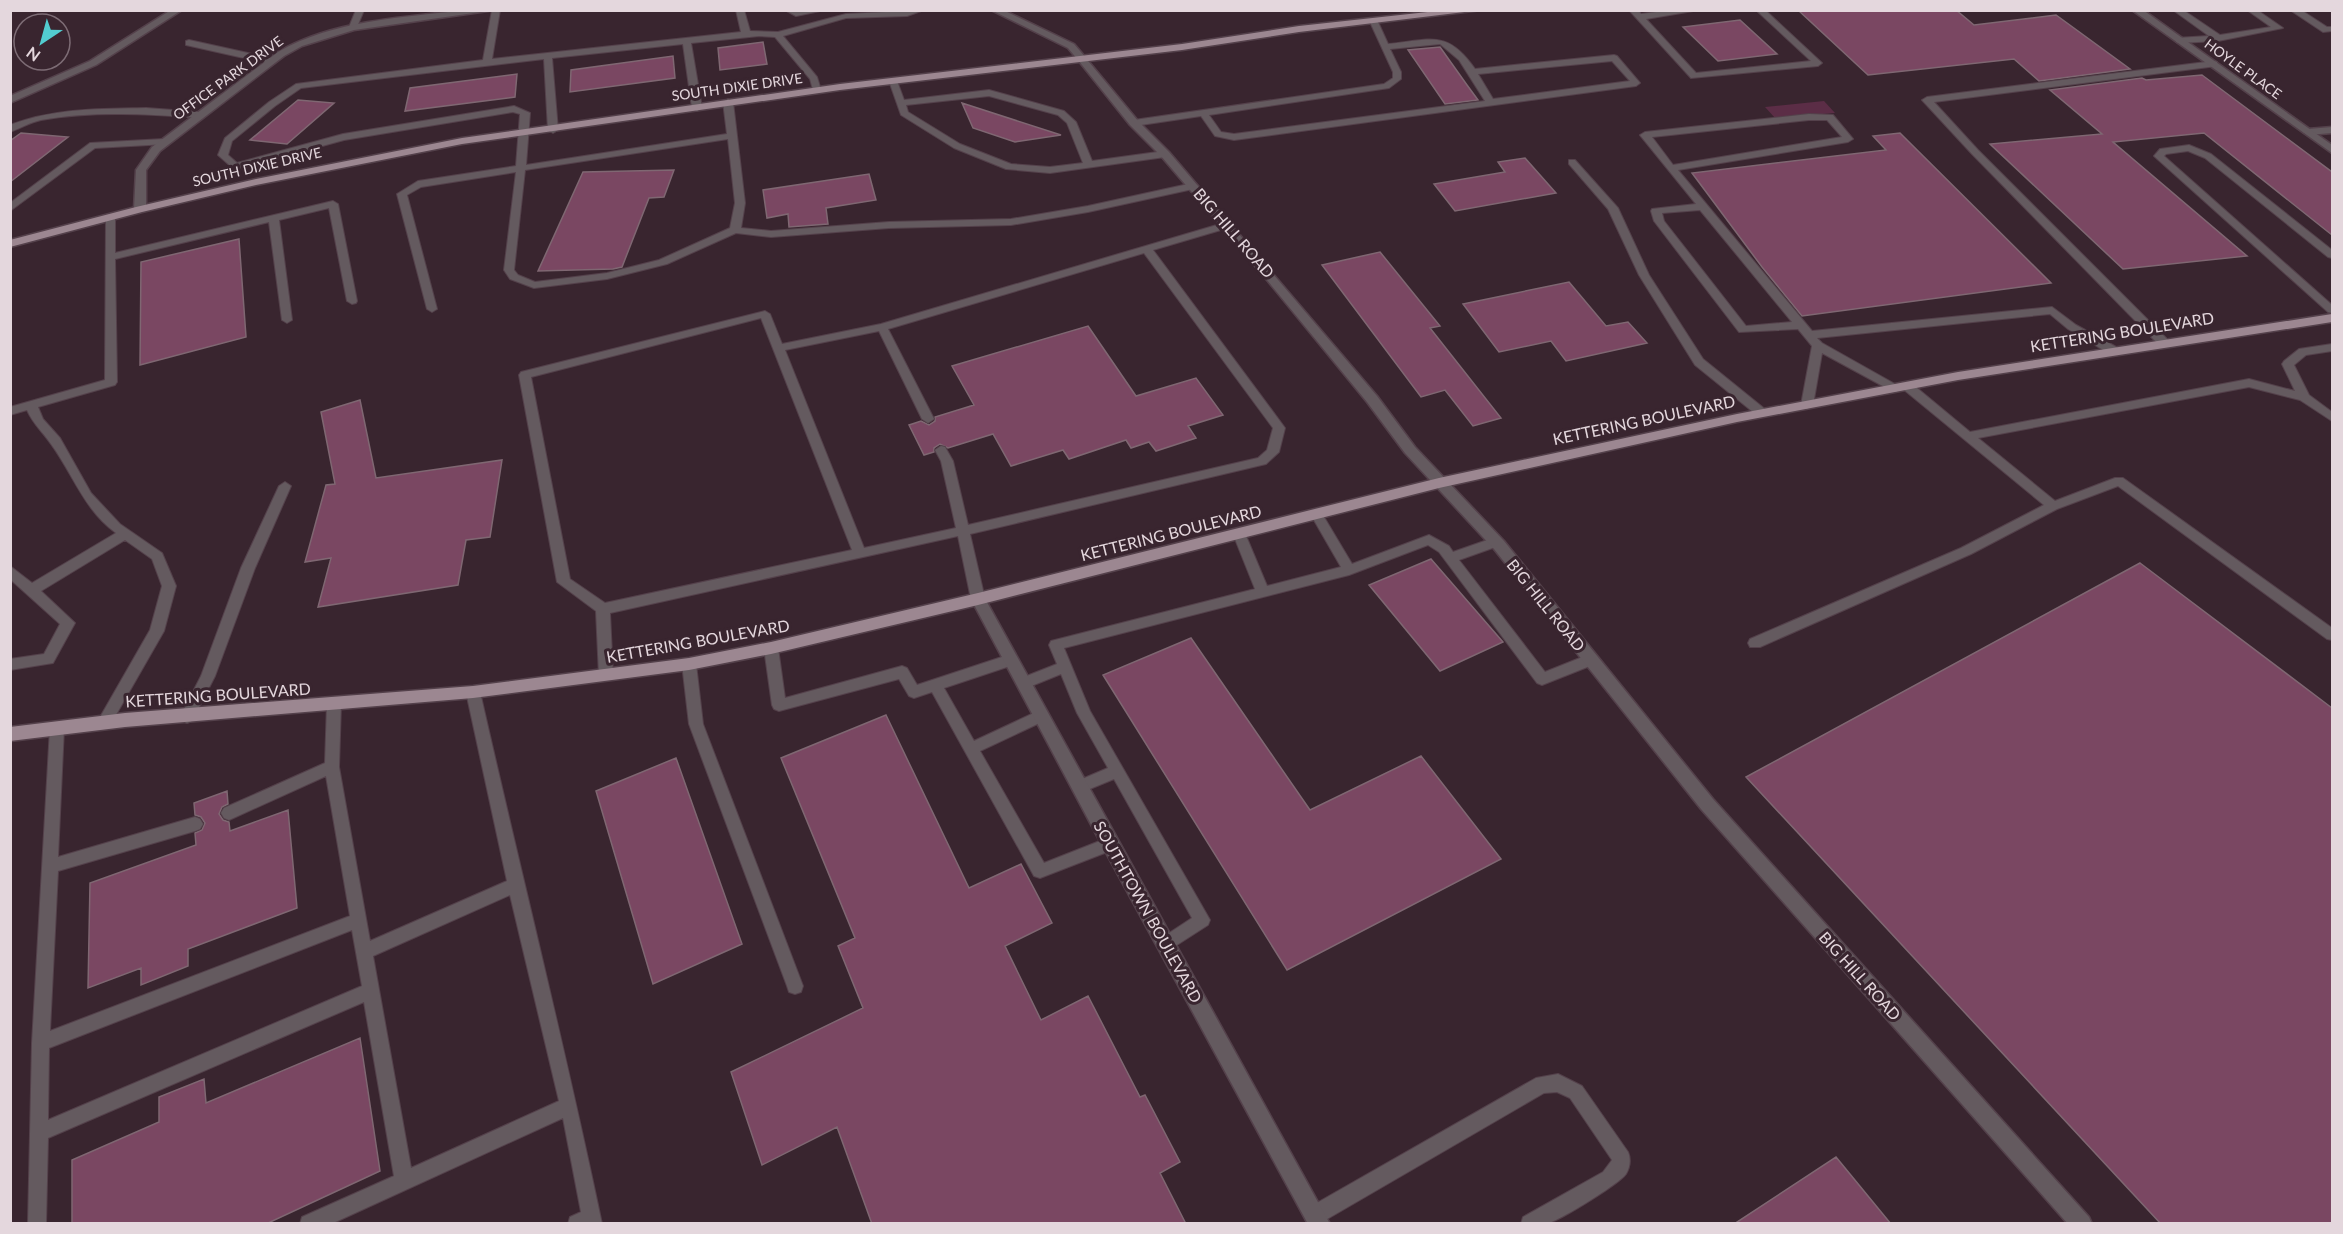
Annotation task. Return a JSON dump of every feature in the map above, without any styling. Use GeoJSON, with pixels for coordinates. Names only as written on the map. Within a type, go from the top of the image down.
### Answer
{"type":"FeatureCollection","features":[{"type":"Feature","properties":{"kind":"main road","name":"SOUTH DIXIE DRIVE"},"geometry":{"type":"LineString","coordinates":[[10,244],[140,209],[356,161],[462,141],[553,130],[817,90],[1299,29],[1478,10]]}},
{"type":"Feature","properties":{"kind":"main road","name":"KETTERING BOULEVARD"},"geometry":{"type":"LineString","coordinates":[[10,734],[104,723],[473,692],[689,664],[771,648],[978,599],[1439,483],[1762,413],[2114,351],[2332,318]]}},
{"type":"Feature","properties":{"kind":"street"},"geometry":{"type":"LineString","coordinates":[[10,100],[93,63],[121,48],[178,10]]}},
{"type":"Feature","properties":{"kind":"street","name":"OFFICE PARK DRIVE"},"geometry":{"type":"LineString","coordinates":[[140,209],[141,170],[164,142],[271,61],[299,44],[353,27],[491,10]]}},
{"type":"Feature","properties":{"kind":"street","name":"BIG HILL ROAD"},"geometry":{"type":"LineString","coordinates":[[994,10],[1071,46],[1134,123],[1165,154],[1227,225],[1439,483],[1496,542],[1707,804],[2082,1224]]}},
{"type":"Feature","properties":{"kind":"street","name":"HOYLE PLACE"},"geometry":{"type":"LineString","coordinates":[[2136,10],[2332,150]]}},
{"type":"Feature","properties":{"kind":"street"},"geometry":{"type":"LineString","coordinates":[[2308,132],[2332,130]]}},
{"type":"Feature","properties":{"kind":"street","name":"SOUTHTOWN BOULEVARD"},"geometry":{"type":"LineString","coordinates":[[978,599],[1317,1219]]}},
{"type":"Feature","properties":{"kind":"lane"},"geometry":{"type":"LineString","coordinates":[[353,27],[360,10]]}},
{"type":"Feature","properties":{"kind":"lane"},"geometry":{"type":"LineString","coordinates":[[487,62],[496,10]]}},
{"type":"Feature","properties":{"kind":"lane"},"geometry":{"type":"LineString","coordinates":[[740,10],[746,34]]}},
{"type":"Feature","properties":{"kind":"lane"},"geometry":{"type":"LineString","coordinates":[[789,10],[795,14],[820,10]]}},
{"type":"Feature","properties":{"kind":"lane"},"geometry":{"type":"LineString","coordinates":[[920,10],[907,14],[846,16],[777,35],[746,34],[487,62],[298,86],[228,140],[223,155],[235,167],[343,137],[514,109],[525,113],[525,133],[509,270],[514,277],[534,285],[607,276],[663,262],[735,230],[771,234],[889,225],[1011,222],[1089,209],[1193,186]]}},
{"type":"Feature","properties":{"kind":"lane"},"geometry":{"type":"LineString","coordinates":[[1636,14],[1695,10]]}},
{"type":"Feature","properties":{"kind":"lane"},"geometry":{"type":"LineString","coordinates":[[1636,14],[1694,76],[1818,63],[1760,10]]}},
{"type":"Feature","properties":{"kind":"lane"},"geometry":{"type":"LineString","coordinates":[[2177,10],[2218,38]]}},
{"type":"Feature","properties":{"kind":"lane"},"geometry":{"type":"LineString","coordinates":[[2179,40],[2218,38],[2279,28],[2251,10]]}},
{"type":"Feature","properties":{"kind":"lane"},"geometry":{"type":"LineString","coordinates":[[2294,10],[2326,30],[2332,29]]}},
{"type":"Feature","properties":{"kind":"lane"},"geometry":{"type":"LineString","coordinates":[[1134,123],[1386,86],[1397,79],[1397,72],[1374,22]]}},
{"type":"Feature","properties":{"kind":"lane"},"geometry":{"type":"LineString","coordinates":[[777,35],[814,79],[817,90]]}},
{"type":"Feature","properties":{"kind":"lane"},"geometry":{"type":"LineString","coordinates":[[687,42],[697,108]]}},
{"type":"Feature","properties":{"kind":"lane"},"geometry":{"type":"LineString","coordinates":[[1385,47],[1440,42],[1452,48],[1472,72],[1490,102]]}},
{"type":"Feature","properties":{"kind":"lane"},"geometry":{"type":"LineString","coordinates":[[189,43],[271,61]]}},
{"type":"Feature","properties":{"kind":"lane"},"geometry":{"type":"LineString","coordinates":[[548,56],[553,130]]}},
{"type":"Feature","properties":{"kind":"lane"},"geometry":{"type":"LineString","coordinates":[[1203,112],[1218,134],[1234,137],[1464,108],[1490,102],[1636,83],[1614,58],[1472,72]]}},
{"type":"Feature","properties":{"kind":"lane"},"geometry":{"type":"LineString","coordinates":[[2164,343],[1975,152],[1928,100],[2214,64]]}},
{"type":"Feature","properties":{"kind":"lane"},"geometry":{"type":"LineString","coordinates":[[893,81],[904,113],[957,146],[1009,167],[1050,170],[1165,154]]}},
{"type":"Feature","properties":{"kind":"lane"},"geometry":{"type":"LineString","coordinates":[[900,103],[989,93],[1061,113],[1071,122],[1088,164]]}},
{"type":"Feature","properties":{"kind":"lane"},"geometry":{"type":"LineString","coordinates":[[728,102],[740,203],[735,230]]}},
{"type":"Feature","properties":{"kind":"lane"},"geometry":{"type":"LineString","coordinates":[[10,129],[38,118],[87,112],[146,111],[200,115]]}},
{"type":"Feature","properties":{"kind":"lane"},"geometry":{"type":"LineString","coordinates":[[1671,168],[1848,139],[1830,117],[1809,117],[1645,135],[1701,207],[1818,346],[1901,387],[1968,436],[2053,506]]}},
{"type":"Feature","properties":{"kind":"lane"},"geometry":{"type":"LineString","coordinates":[[432,309],[402,194],[418,184],[732,136]]}},
{"type":"Feature","properties":{"kind":"lane"},"geometry":{"type":"LineString","coordinates":[[10,208],[93,145],[164,142]]}},
{"type":"Feature","properties":{"kind":"lane"},"geometry":{"type":"LineString","coordinates":[[2332,255],[2208,156],[2189,148],[2163,151],[2159,156],[2332,310]]}},
{"type":"Feature","properties":{"kind":"lane"},"geometry":{"type":"LineString","coordinates":[[1572,162],[1613,208],[1644,275],[1699,362],[1762,413]]}},
{"type":"Feature","properties":{"kind":"lane"},"geometry":{"type":"LineString","coordinates":[[110,257],[333,204],[352,301]]}},
{"type":"Feature","properties":{"kind":"lane"},"geometry":{"type":"LineString","coordinates":[[1701,207],[1656,211],[1659,221],[1743,330],[1800,325]]}},
{"type":"Feature","properties":{"kind":"lane"},"geometry":{"type":"LineString","coordinates":[[10,411],[111,382],[110,217]]}},
{"type":"Feature","properties":{"kind":"lane"},"geometry":{"type":"LineString","coordinates":[[274,218],[287,320]]}},
{"type":"Feature","properties":{"kind":"lane"},"geometry":{"type":"LineString","coordinates":[[778,348],[882,327],[1227,225]]}},
{"type":"Feature","properties":{"kind":"lane"},"geometry":{"type":"LineString","coordinates":[[860,553],[765,314],[525,375],[564,582],[603,609],[860,553],[963,530],[1262,461],[1273,452],[1279,428],[1147,249]]}},
{"type":"Feature","properties":{"kind":"lane"},"geometry":{"type":"LineString","coordinates":[[1809,335],[2052,310],[2072,327],[2114,351]]}},
{"type":"Feature","properties":{"kind":"lane"},"geometry":{"type":"LineString","coordinates":[[882,327],[927,419]]}},
{"type":"Feature","properties":{"kind":"lane"},"geometry":{"type":"LineString","coordinates":[[1807,405],[1818,346]]}},
{"type":"Feature","properties":{"kind":"lane"},"geometry":{"type":"LineString","coordinates":[[2304,397],[2288,364],[2303,352],[2332,348]]}},
{"type":"Feature","properties":{"kind":"lane"},"geometry":{"type":"LineString","coordinates":[[1968,436],[2249,383],[2304,397],[2332,417]]}},
{"type":"Feature","properties":{"kind":"lane"},"geometry":{"type":"LineString","coordinates":[[31,405],[38,421],[56,441],[87,496],[116,527],[157,556],[169,586],[157,631],[104,723]]}},
{"type":"Feature","properties":{"kind":"lane"},"geometry":{"type":"LineString","coordinates":[[941,450],[946,461],[978,599]]}},
{"type":"Feature","properties":{"kind":"lane"},"geometry":{"type":"LineString","coordinates":[[1755,643],[1966,551],[2053,506],[2119,482],[2332,635]]}},
{"type":"Feature","properties":{"kind":"lane"},"geometry":{"type":"LineString","coordinates":[[188,717],[208,676],[248,568],[285,486]]}},
{"type":"Feature","properties":{"kind":"lane"},"geometry":{"type":"LineString","coordinates":[[1317,515],[1349,570]]}},
{"type":"Feature","properties":{"kind":"lane"},"geometry":{"type":"LineString","coordinates":[[32,590],[126,533]]}},
{"type":"Feature","properties":{"kind":"lane"},"geometry":{"type":"LineString","coordinates":[[1239,534],[1263,592]]}},
{"type":"Feature","properties":{"kind":"lane"},"geometry":{"type":"LineString","coordinates":[[1166,944],[1202,920],[1084,713],[1056,645],[1349,570],[1429,540],[1443,549],[1542,679],[1590,660]]}},
{"type":"Feature","properties":{"kind":"lane"},"geometry":{"type":"LineString","coordinates":[[1450,558],[1496,542]]}},
{"type":"Feature","properties":{"kind":"lane"},"geometry":{"type":"LineString","coordinates":[[10,571],[68,623],[48,659],[10,665]]}},
{"type":"Feature","properties":{"kind":"lane"},"geometry":{"type":"LineString","coordinates":[[603,609],[606,676]]}},
{"type":"Feature","properties":{"kind":"lane"},"geometry":{"type":"LineString","coordinates":[[771,648],[779,705],[902,672],[915,692],[1011,660]]}},
{"type":"Feature","properties":{"kind":"lane"},"geometry":{"type":"LineString","coordinates":[[689,664],[696,724],[795,986]]}},
{"type":"Feature","properties":{"kind":"lane"},"geometry":{"type":"LineString","coordinates":[[1024,683],[1065,667]]}},
{"type":"Feature","properties":{"kind":"lane"},"geometry":{"type":"LineString","coordinates":[[935,685],[1040,871],[1110,844]]}},
{"type":"Feature","properties":{"kind":"lane"},"geometry":{"type":"LineString","coordinates":[[473,692],[569,1107],[587,1221]]}},
{"type":"Feature","properties":{"kind":"lane"},"geometry":{"type":"LineString","coordinates":[[334,704],[332,767],[404,1181]]}},
{"type":"Feature","properties":{"kind":"lane"},"geometry":{"type":"LineString","coordinates":[[971,749],[1041,716]]}},
{"type":"Feature","properties":{"kind":"lane"},"geometry":{"type":"LineString","coordinates":[[37,1224],[41,1043],[57,728]]}},
{"type":"Feature","properties":{"kind":"lane"},"geometry":{"type":"LineString","coordinates":[[229,813],[332,767]]}},
{"type":"Feature","properties":{"kind":"lane"},"geometry":{"type":"LineString","coordinates":[[1080,787],[1116,771]]}},
{"type":"Feature","properties":{"kind":"lane"},"geometry":{"type":"LineString","coordinates":[[50,867],[195,824]]}},
{"type":"Feature","properties":{"kind":"lane"},"geometry":{"type":"LineString","coordinates":[[363,952],[516,885]]}},
{"type":"Feature","properties":{"kind":"lane"},"geometry":{"type":"LineString","coordinates":[[41,1043],[357,921]]}},
{"type":"Feature","properties":{"kind":"lane"},"geometry":{"type":"LineString","coordinates":[[39,1133],[370,991]]}},
{"type":"Feature","properties":{"kind":"lane"},"geometry":{"type":"LineString","coordinates":[[1317,1219],[1542,1084],[1558,1083],[1576,1092],[1622,1158],[1619,1168],[1609,1178],[1530,1224]]}},
{"type":"Feature","properties":{"kind":"lane"},"geometry":{"type":"LineString","coordinates":[[309,1224],[569,1107]]}},
{"type":"Feature","properties":{"kind":"shaded area"},"geometry":{"type":"Polygon","coordinates":[[[1824,101],[1835,113],[1775,118],[1765,107],[1824,101]]]}},
{"type":"Feature","properties":{"kind":"building"},"geometry":{"type":"Polygon","coordinates":[[[1798,10],[1956,10],[1974,25],[2056,15],[2130,69],[2039,81],[2014,59],[1868,75],[1798,10]]]}},
{"type":"Feature","properties":{"kind":"building"},"geometry":{"type":"Polygon","coordinates":[[[1740,20],[1777,54],[1718,61],[1683,27],[1740,20]]]}},
{"type":"Feature","properties":{"kind":"building"},"geometry":{"type":"Polygon","coordinates":[[[763,42],[767,64],[720,70],[718,48],[763,42]]]}},
{"type":"Feature","properties":{"kind":"building"},"geometry":{"type":"Polygon","coordinates":[[[1440,47],[1478,100],[1445,104],[1408,50],[1440,47]]]}},
{"type":"Feature","properties":{"kind":"building"},"geometry":{"type":"Polygon","coordinates":[[[673,56],[675,78],[570,92],[571,70],[673,56]]]}},
{"type":"Feature","properties":{"kind":"building"},"geometry":{"type":"Polygon","coordinates":[[[517,74],[515,97],[405,111],[410,88],[517,74]]]}},
{"type":"Feature","properties":{"kind":"building"},"geometry":{"type":"Polygon","coordinates":[[[2202,75],[2332,172],[2332,235],[2204,133],[2113,142],[2247,256],[2123,269],[1990,144],[2102,134],[2050,90],[2142,78],[2146,80],[2202,75]]]}},
{"type":"Feature","properties":{"kind":"building"},"geometry":{"type":"Polygon","coordinates":[[[298,100],[334,103],[287,144],[250,140],[298,100]]]}},
{"type":"Feature","properties":{"kind":"building"},"geometry":{"type":"Polygon","coordinates":[[[962,103],[1061,135],[1015,142],[973,128],[962,103]]]}},
{"type":"Feature","properties":{"kind":"building"},"geometry":{"type":"Polygon","coordinates":[[[21,133],[68,137],[10,182],[10,141],[21,133]]]}},
{"type":"Feature","properties":{"kind":"building"},"geometry":{"type":"Polygon","coordinates":[[[1900,133],[2051,283],[1802,316],[1762,267],[1692,173],[1886,150],[1873,136],[1900,133]]]}},
{"type":"Feature","properties":{"kind":"building"},"geometry":{"type":"Polygon","coordinates":[[[1525,158],[1556,193],[1455,211],[1434,184],[1505,172],[1498,162],[1525,158]]]}},
{"type":"Feature","properties":{"kind":"building"},"geometry":{"type":"Polygon","coordinates":[[[674,170],[664,197],[649,198],[622,267],[538,271],[583,172],[674,170]]]}},
{"type":"Feature","properties":{"kind":"building"},"geometry":{"type":"Polygon","coordinates":[[[869,174],[876,200],[826,208],[828,224],[789,227],[788,214],[767,218],[763,190],[869,174]]]}},
{"type":"Feature","properties":{"kind":"building"},"geometry":{"type":"Polygon","coordinates":[[[239,239],[246,337],[140,365],[141,262],[239,239]]]}},
{"type":"Feature","properties":{"kind":"building"},"geometry":{"type":"Polygon","coordinates":[[[1380,252],[1440,326],[1430,328],[1501,418],[1473,426],[1445,390],[1421,397],[1322,265],[1380,252]]]}},
{"type":"Feature","properties":{"kind":"building"},"geometry":{"type":"Polygon","coordinates":[[[1569,282],[1606,326],[1628,322],[1647,343],[1566,361],[1551,341],[1499,352],[1463,304],[1569,282]]]}},
{"type":"Feature","properties":{"kind":"building"},"geometry":{"type":"Polygon","coordinates":[[[1088,326],[1136,396],[1196,378],[1223,415],[1188,426],[1196,438],[1156,451],[1149,442],[1131,448],[1126,440],[1069,459],[1063,450],[1011,466],[993,434],[948,448],[940,444],[934,448],[934,452],[924,455],[909,425],[921,421],[929,425],[935,421],[935,417],[974,405],[952,366],[1088,326]]]}},
{"type":"Feature","properties":{"kind":"building"},"geometry":{"type":"Polygon","coordinates":[[[360,400],[376,478],[502,460],[490,537],[466,540],[458,585],[318,607],[331,558],[305,562],[326,485],[335,484],[321,412],[360,400]]]}},
{"type":"Feature","properties":{"kind":"building"},"geometry":{"type":"Polygon","coordinates":[[[1431,559],[1503,642],[1440,671],[1369,585],[1431,559]]]}},
{"type":"Feature","properties":{"kind":"building"},"geometry":{"type":"Polygon","coordinates":[[[2140,563],[2332,708],[2332,1224],[2161,1224],[1746,777],[2140,563]]]}},
{"type":"Feature","properties":{"kind":"building"},"geometry":{"type":"Polygon","coordinates":[[[1191,638],[1310,810],[1421,756],[1501,859],[1287,970],[1103,675],[1191,638]]]}},
{"type":"Feature","properties":{"kind":"building"},"geometry":{"type":"Polygon","coordinates":[[[886,715],[969,888],[1021,864],[1052,923],[1005,946],[1041,1020],[1088,996],[1140,1097],[1145,1095],[1180,1162],[1160,1173],[1186,1224],[872,1224],[837,1127],[762,1165],[731,1072],[863,1008],[838,946],[855,938],[781,758],[886,715]]]}},
{"type":"Feature","properties":{"kind":"building"},"geometry":{"type":"Polygon","coordinates":[[[676,758],[742,944],[653,984],[596,791],[676,758]]]}},
{"type":"Feature","properties":{"kind":"building"},"geometry":{"type":"Polygon","coordinates":[[[227,791],[228,804],[222,807],[219,814],[223,820],[229,822],[230,831],[288,810],[297,908],[188,949],[188,966],[141,985],[141,968],[88,988],[90,883],[196,845],[195,833],[202,830],[205,823],[201,817],[195,815],[194,803],[227,791]]]}},
{"type":"Feature","properties":{"kind":"building"},"geometry":{"type":"Polygon","coordinates":[[[360,1038],[380,1171],[266,1224],[72,1224],[72,1160],[159,1122],[159,1097],[204,1079],[206,1103],[360,1038]]]}},
{"type":"Feature","properties":{"kind":"building"},"geometry":{"type":"Polygon","coordinates":[[[1836,1157],[1891,1224],[1734,1224],[1836,1157]]]}}]}
